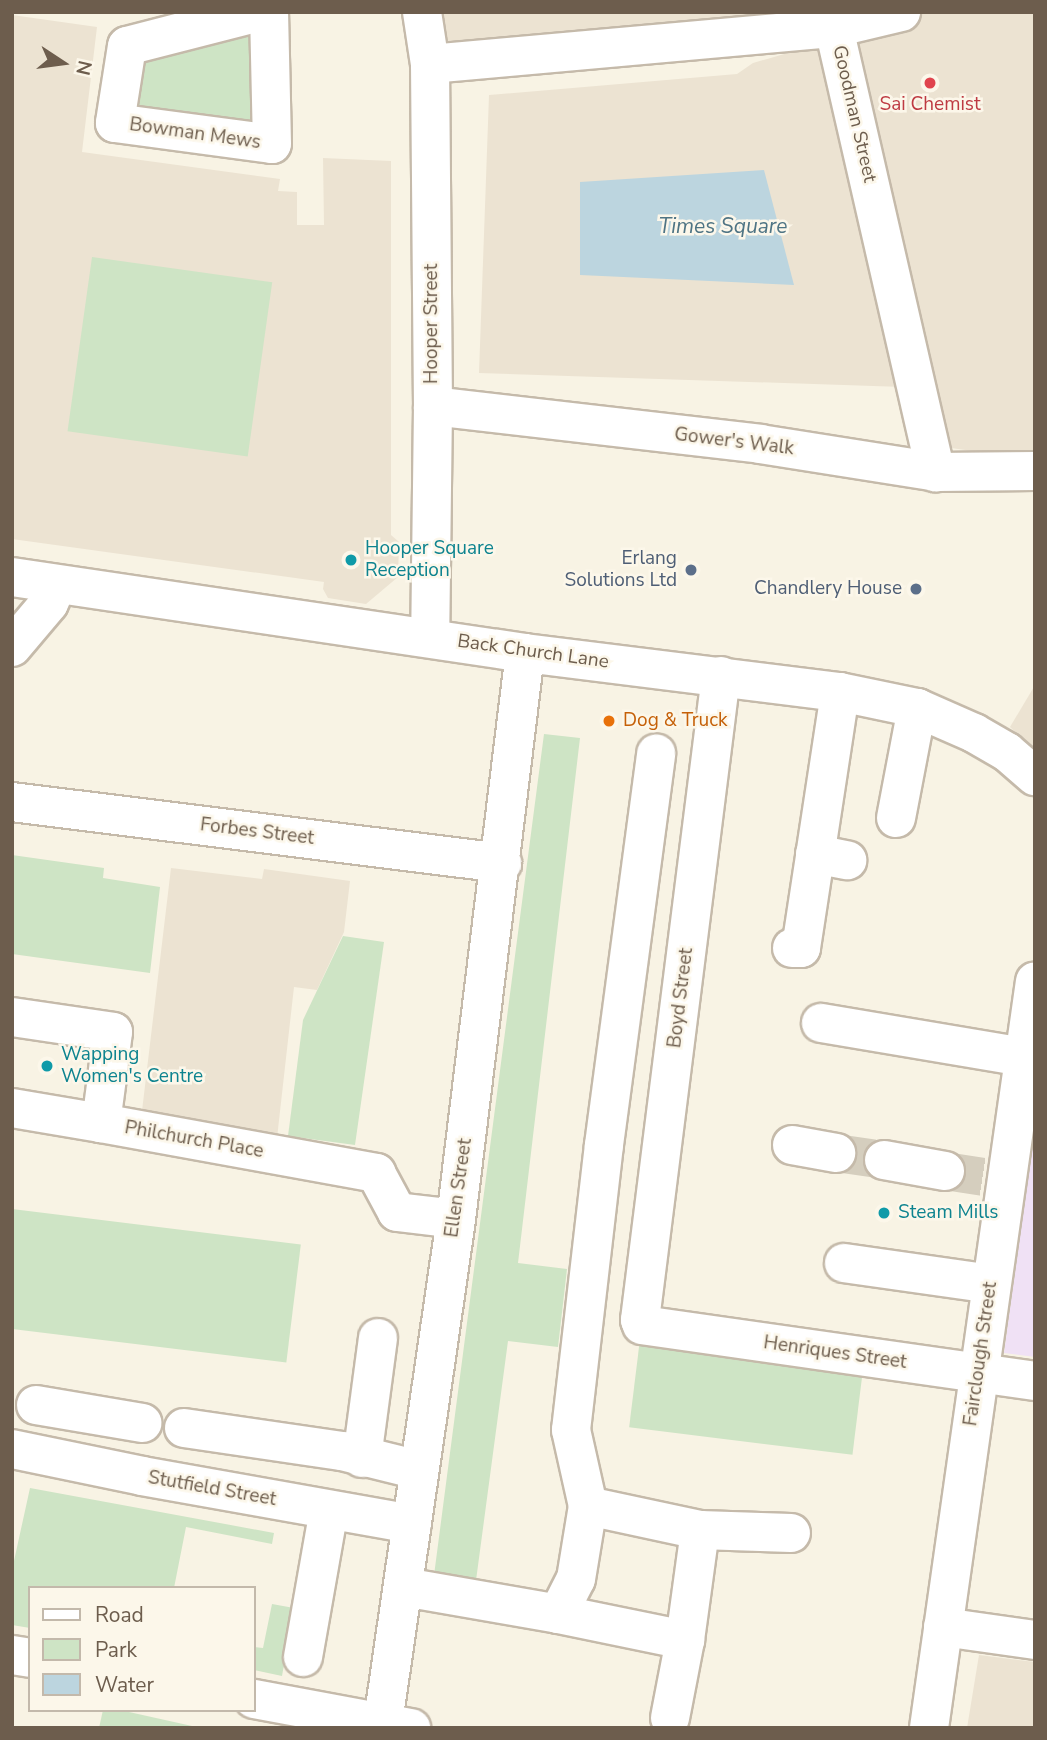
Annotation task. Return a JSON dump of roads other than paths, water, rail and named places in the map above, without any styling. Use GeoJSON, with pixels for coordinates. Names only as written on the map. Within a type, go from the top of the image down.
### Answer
{"type":"FeatureCollection","features":[{"type":"Feature","properties":{"kind":"street","name":"Bowman Mews"},"geometry":{"type":"LineString","coordinates":[[259,12],[127,46],[115,123],[272,144],[269,12]]}},
{"type":"Feature","properties":{"kind":"street","name":"Hooper Street"},"geometry":{"type":"LineString","coordinates":[[422,12],[430,64],[433,406],[430,637]]}},
{"type":"Feature","properties":{"kind":"street"},"geometry":{"type":"LineString","coordinates":[[834,28],[901,12]]}},
{"type":"Feature","properties":{"kind":"street","name":"Goodman Street"},"geometry":{"type":"LineString","coordinates":[[430,64],[767,23],[834,28],[936,472]]}},
{"type":"Feature","properties":{"kind":"street","name":"Gower's Walk"},"geometry":{"type":"LineString","coordinates":[[433,406],[760,444],[936,472],[1035,471]]}},
{"type":"Feature","properties":{"kind":"street","name":"Back Church Lane"},"geometry":{"type":"LineString","coordinates":[[12,577],[525,653],[840,692],[917,708],[974,733],[1007,752],[1035,776]]}},
{"type":"Feature","properties":{"kind":"street"},"geometry":{"type":"LineString","coordinates":[[12,647],[49,603],[57,585]]}},
{"type":"Feature","properties":{"kind":"street","name":"Ellen Street"},"geometry":{"type":"LineString","coordinates":[[397,1725],[404,1587],[456,1219],[502,863],[525,653]]}},
{"type":"Feature","properties":{"kind":"street","name":"Boyd Street"},"geometry":{"type":"LineString","coordinates":[[640,1320],[721,676]]}},
{"type":"Feature","properties":{"kind":"street"},"geometry":{"type":"LineString","coordinates":[[792,948],[801,948],[831,857],[840,692]]}},
{"type":"Feature","properties":{"kind":"street"},"geometry":{"type":"LineString","coordinates":[[896,818],[917,708]]}},
{"type":"Feature","properties":{"kind":"street"},"geometry":{"type":"LineString","coordinates":[[558,1614],[576,1579],[588,1506],[571,1430],[656,753]]}},
{"type":"Feature","properties":{"kind":"street","name":"Forbes Street"},"geometry":{"type":"LineString","coordinates":[[12,802],[502,863]]}},
{"type":"Feature","properties":{"kind":"street"},"geometry":{"type":"LineString","coordinates":[[639,884],[694,890]]}},
{"type":"Feature","properties":{"kind":"street","name":"Fairclough Street"},"geometry":{"type":"LineString","coordinates":[[929,1728],[991,1284],[998,1179],[1024,1057],[1035,981]]}},
{"type":"Feature","properties":{"kind":"street","name":"Philchurch Place"},"geometry":{"type":"LineString","coordinates":[[12,1017],[113,1032],[102,1123],[376,1173],[397,1212],[456,1219]]}},
{"type":"Feature","properties":{"kind":"street"},"geometry":{"type":"LineString","coordinates":[[821,1023],[1024,1057]]}},
{"type":"Feature","properties":{"kind":"street"},"geometry":{"type":"LineString","coordinates":[[12,1108],[102,1123]]}},
{"type":"Feature","properties":{"kind":"street"},"geometry":{"type":"LineString","coordinates":[[607,1130],[663,1137]]}},
{"type":"Feature","properties":{"kind":"street"},"geometry":{"type":"LineString","coordinates":[[792,1145],[836,1153]]}},
{"type":"Feature","properties":{"kind":"street"},"geometry":{"type":"LineString","coordinates":[[884,1160],[945,1171]]}},
{"type":"Feature","properties":{"kind":"street"},"geometry":{"type":"LineString","coordinates":[[844,1263],[991,1284]]}},
{"type":"Feature","properties":{"kind":"street","name":"Henriques Street"},"geometry":{"type":"LineString","coordinates":[[640,1320],[642,1325],[648,1327],[1035,1381]]}},
{"type":"Feature","properties":{"kind":"street"},"geometry":{"type":"LineString","coordinates":[[362,1458],[377,1338]]}},
{"type":"Feature","properties":{"kind":"street"},"geometry":{"type":"LineString","coordinates":[[36,1405],[125,1421],[98,1467]]}},
{"type":"Feature","properties":{"kind":"street"},"geometry":{"type":"LineString","coordinates":[[184,1428],[237,1425],[419,1470]]}},
{"type":"Feature","properties":{"kind":"street","name":"Stutfield Street"},"geometry":{"type":"LineString","coordinates":[[12,1449],[412,1524]]}},
{"type":"Feature","properties":{"kind":"street"},"geometry":{"type":"LineString","coordinates":[[588,1506],[700,1530],[791,1533]]}},
{"type":"Feature","properties":{"kind":"street"},"geometry":{"type":"LineString","coordinates":[[303,1657],[329,1510]]}},
{"type":"Feature","properties":{"kind":"street"},"geometry":{"type":"LineString","coordinates":[[670,1718],[685,1640],[700,1530]]}},
{"type":"Feature","properties":{"kind":"street"},"geometry":{"type":"LineString","coordinates":[[404,1587],[685,1640]]}},
{"type":"Feature","properties":{"kind":"street"},"geometry":{"type":"LineString","coordinates":[[943,1627],[1035,1640]]}},
{"type":"Feature","properties":{"kind":"street"},"geometry":{"type":"LineString","coordinates":[[256,1699],[397,1725]]}},
{"type":"Feature","properties":{"kind":"water","name":"Times Square"},"geometry":{"type":"Polygon","coordinates":[[[764,170],[794,285],[580,275],[580,182],[764,170]]]}},
{"type":"Feature","properties":{"kind":"tunnel"},"geometry":{"type":"LineString","coordinates":[[836,1153],[884,1160]]}},
{"type":"Feature","properties":{"kind":"tunnel"},"geometry":{"type":"LineString","coordinates":[[945,1171],[990,1178]]}},
{"type":"Feature","properties":{"kind":"place","name":"Sai Chemist"},"geometry":{"type":"Point","coordinates":[930,83]}},
{"type":"Feature","properties":{"kind":"place","name":"Hooper Square Reception"},"geometry":{"type":"Point","coordinates":[351,560]}},
{"type":"Feature","properties":{"kind":"place","name":"Erlang Solutions Ltd"},"geometry":{"type":"Point","coordinates":[691,570]}},
{"type":"Feature","properties":{"kind":"place","name":"Chandlery House"},"geometry":{"type":"Point","coordinates":[916,589]}},
{"type":"Feature","properties":{"kind":"place","name":"Dog & Truck"},"geometry":{"type":"Point","coordinates":[609,721]}},
{"type":"Feature","properties":{"kind":"place","name":"Wapping Women's Centre"},"geometry":{"type":"Point","coordinates":[47,1066]}},
{"type":"Feature","properties":{"kind":"place","name":"Steam Mills"},"geometry":{"type":"Point","coordinates":[884,1213]}}]}
